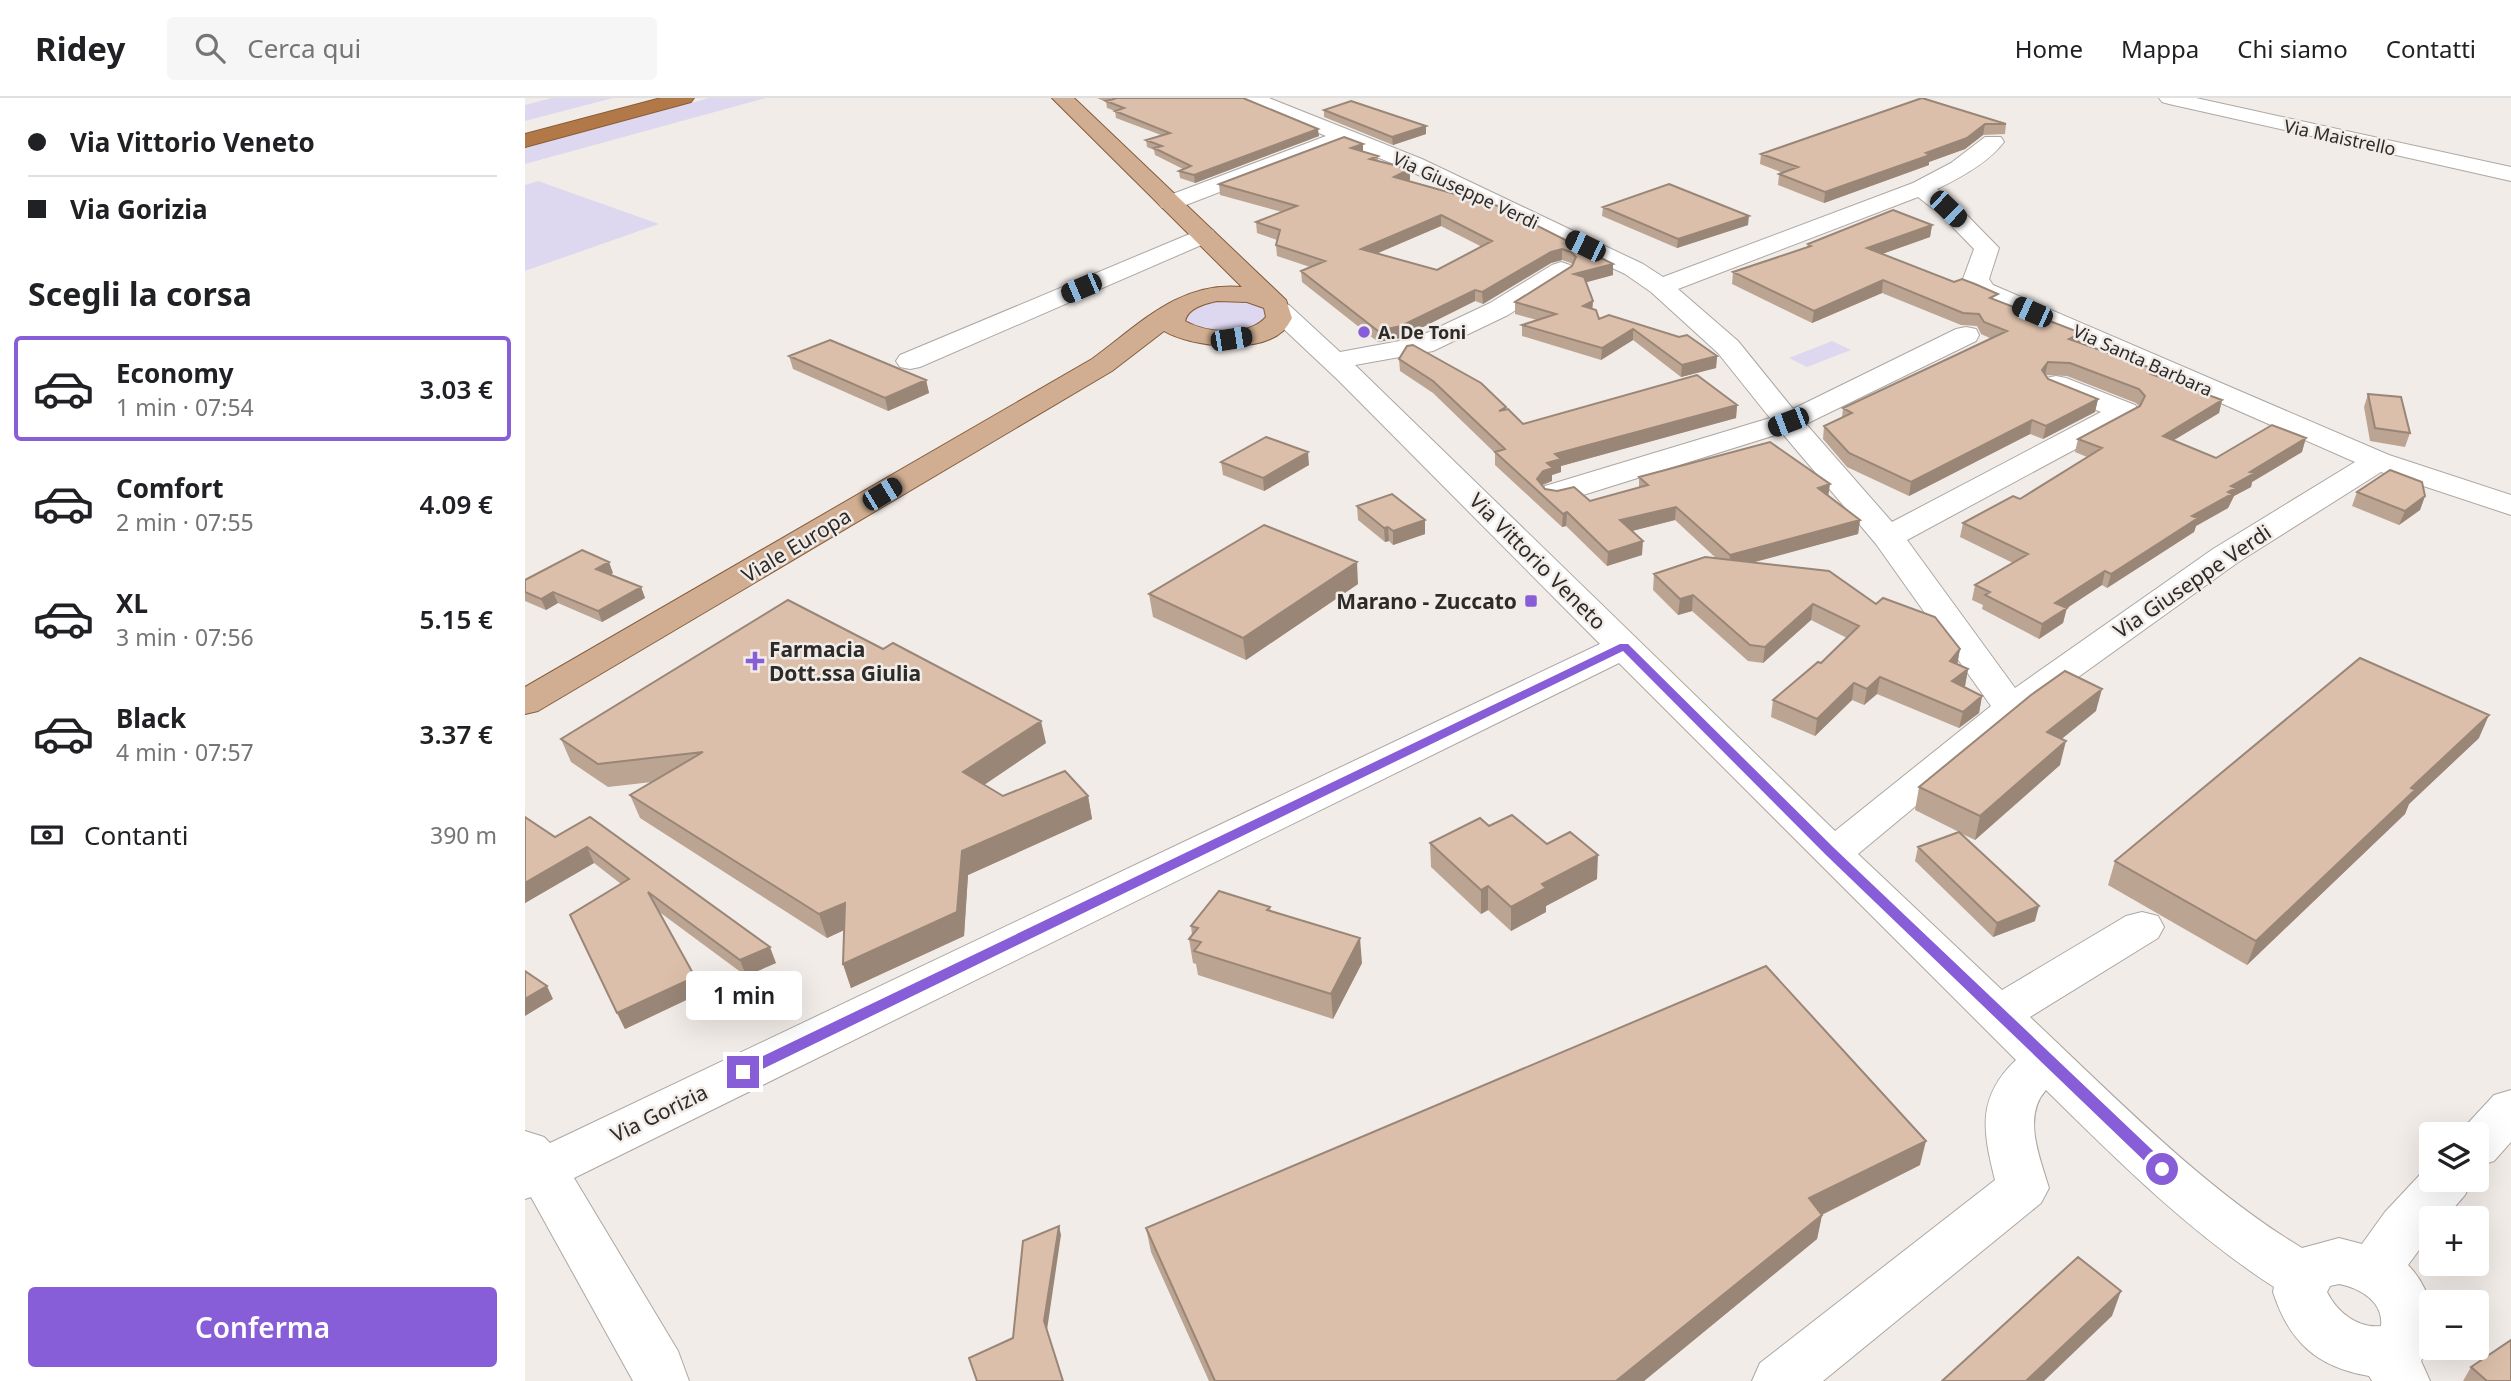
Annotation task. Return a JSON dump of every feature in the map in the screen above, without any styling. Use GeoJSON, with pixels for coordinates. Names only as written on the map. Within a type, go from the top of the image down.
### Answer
{"type":"FeatureCollection","features":[{"type":"Feature","properties":{"kind":"highway"},"geometry":{"type":"LineString","coordinates":[[525,129],[643,98]]}},
{"type":"Feature","properties":{"kind":"highway"},"geometry":{"type":"LineString","coordinates":[[525,141],[684,98]]}},
{"type":"Feature","properties":{"kind":"main road","name":"Via Vittorio Veneto"},"geometry":{"type":"LineString","coordinates":[[1062,98],[1276,306],[1279,318],[1263,331],[1231,339],[1203,338],[1179,331],[1171,318],[1186,305]]}},
{"type":"Feature","properties":{"kind":"main road"},"geometry":{"type":"LineString","coordinates":[[1186,305],[1208,279],[1214,261],[1207,239]]}},
{"type":"Feature","properties":{"kind":"main road"},"geometry":{"type":"LineString","coordinates":[[1186,305],[1238,293],[1276,306]]}},
{"type":"Feature","properties":{"kind":"main road","name":"Viale Europa"},"geometry":{"type":"LineString","coordinates":[[525,703],[1102,365],[1186,305]]}},
{"type":"Feature","properties":{"kind":"main road","name":"Viale Europa"},"geometry":{"type":"LineString","coordinates":[[1102,365],[1153,349],[1203,338]]}},
{"type":"Feature","properties":{"kind":"street","name":"Via Giuseppe Verdi"},"geometry":{"type":"LineString","coordinates":[[1251,98],[1414,164],[1633,269],[1660,286],[1728,347],[1788,422],[1928,582],[2011,708]]}},
{"type":"Feature","properties":{"kind":"street","name":"Via Maistrello"},"geometry":{"type":"LineString","coordinates":[[2169,98],[2511,174]]}},
{"type":"Feature","properties":{"kind":"street"},"geometry":{"type":"LineString","coordinates":[[1170,203],[1345,136]]}},
{"type":"Feature","properties":{"kind":"street"},"geometry":{"type":"LineString","coordinates":[[1660,286],[1921,188],[1957,170],[1993,142]]}},
{"type":"Feature","properties":{"kind":"street","name":"Via Santa Barbara"},"geometry":{"type":"LineString","coordinates":[[1921,188],[1948,209],[1987,247],[1976,279],[1984,290],[2378,461],[2511,505]]}},
{"type":"Feature","properties":{"kind":"street"},"geometry":{"type":"LineString","coordinates":[[910,361],[1207,239]]}},
{"type":"Feature","properties":{"kind":"street"},"geometry":{"type":"LineString","coordinates":[[1331,359],[1423,345],[1499,309],[1561,270]]}},
{"type":"Feature","properties":{"kind":"street","name":"Via Vittorio Veneto"},"geometry":{"type":"LineString","coordinates":[[1276,306],[1830,851],[2047,1060],[2240,1236],[2303,1276]]}},
{"type":"Feature","properties":{"kind":"street"},"geometry":{"type":"LineString","coordinates":[[1556,493],[1788,422],[1966,335]]}},
{"type":"Feature","properties":{"kind":"street","name":"Via Vittorio Veneto"},"geometry":{"type":"LineString","coordinates":[[1231,339],[1287,341],[1310,348],[1331,359]]}},
{"type":"Feature","properties":{"kind":"street"},"geometry":{"type":"LineString","coordinates":[[1888,537],[2125,411],[2056,384]]}},
{"type":"Feature","properties":{"kind":"street","name":"Via Giuseppe Verdi"},"geometry":{"type":"LineString","coordinates":[[1830,851],[1848,842],[2011,708],[2225,556],[2378,461]]}},
{"type":"Feature","properties":{"kind":"street","name":"Via Gorizia"},"geometry":{"type":"LineString","coordinates":[[531,1165],[1624,646]]}},
{"type":"Feature","properties":{"kind":"street"},"geometry":{"type":"LineString","coordinates":[[2000,1013],[2142,927]]}},
{"type":"Feature","properties":{"kind":"street"},"geometry":{"type":"LineString","coordinates":[[1780,1381],[2023,1188],[2010,1132],[2013,1099],[2047,1060]]}},
{"type":"Feature","properties":{"kind":"street"},"geometry":{"type":"LineString","coordinates":[[2489,1133],[2511,1108]]}},
{"type":"Feature","properties":{"kind":"street"},"geometry":{"type":"LineString","coordinates":[[531,1165],[658,1369],[661,1381]]}},
{"type":"Feature","properties":{"kind":"street"},"geometry":{"type":"LineString","coordinates":[[2373,1271],[2404,1228],[2436,1192]]}},
{"type":"Feature","properties":{"kind":"street"},"geometry":{"type":"LineString","coordinates":[[2339,1261],[2373,1271],[2401,1295],[2409,1310],[2411,1324],[2408,1337],[2399,1346],[2393,1366],[2351,1348],[2319,1329],[2301,1302],[2299,1288],[2303,1276],[2311,1267],[2323,1262],[2339,1261]]}},
{"type":"Feature","properties":{"kind":"shaded area"},"geometry":{"type":"Polygon","coordinates":[[[552,98],[613,98],[525,121],[525,105],[552,98]]]}},
{"type":"Feature","properties":{"kind":"shaded area"},"geometry":{"type":"Polygon","coordinates":[[[709,98],[766,98],[525,164],[525,148],[709,98]]]}},
{"type":"Feature","properties":{"kind":"shaded area"},"geometry":{"type":"Polygon","coordinates":[[[538,181],[659,224],[525,271],[525,185],[538,181]]]}},
{"type":"Feature","properties":{"kind":"shaded area"},"geometry":{"type":"Polygon","coordinates":[[[1238,298],[1266,306],[1269,318],[1238,333],[1206,330],[1183,323],[1184,312],[1203,302],[1238,298]]]}},
{"type":"Feature","properties":{"kind":"shaded area"},"geometry":{"type":"Polygon","coordinates":[[[1832,341],[1851,350],[1807,367],[1789,358],[1832,341]]]}},
{"type":"Feature","properties":{"kind":"building"},"geometry":{"type":"Polygon","coordinates":[[[1113,98],[1243,98],[1318,129],[1194,175],[1179,171],[1191,166],[1154,148],[1162,146],[1146,140],[1170,133],[1115,111],[1124,108],[1106,101],[1113,98]]]}},
{"type":"Feature","properties":{"kind":"building"},"geometry":{"type":"Polygon","coordinates":[[[1922,98],[2006,124],[1985,124],[1967,138],[1926,153],[1930,155],[1825,192],[1779,174],[1798,167],[1761,154],[1922,98]]]}},
{"type":"Feature","properties":{"kind":"building"},"geometry":{"type":"Polygon","coordinates":[[[1351,101],[1426,126],[1392,137],[1324,110],[1351,101]]]}},
{"type":"Feature","properties":{"kind":"building"},"geometry":{"type":"Polygon","coordinates":[[[1344,137],[1363,144],[1351,148],[1378,156],[1370,159],[1410,169],[1394,177],[1498,206],[1613,264],[1574,274],[1584,277],[1593,301],[1583,306],[1596,310],[1599,319],[1609,315],[1679,337],[1687,335],[1717,356],[1682,365],[1633,329],[1602,348],[1522,325],[1556,314],[1515,302],[1572,266],[1576,257],[1562,249],[1551,252],[1482,292],[1475,290],[1401,326],[1378,331],[1301,271],[1325,261],[1276,245],[1280,230],[1256,222],[1297,206],[1219,184],[1344,137]],[[1441,215],[1361,249],[1437,270],[1492,241],[1441,215]]]}},
{"type":"Feature","properties":{"kind":"building"},"geometry":{"type":"Polygon","coordinates":[[[1669,184],[1749,216],[1678,239],[1603,207],[1669,184]]]}},
{"type":"Feature","properties":{"kind":"building"},"geometry":{"type":"Polygon","coordinates":[[[1893,210],[1932,225],[1867,248],[1954,282],[1962,279],[1975,284],[1998,294],[1990,298],[2081,333],[2069,339],[2157,370],[2151,374],[2222,400],[2163,436],[2216,458],[2272,425],[2306,438],[2231,486],[2236,488],[2228,492],[2232,494],[2192,516],[2198,518],[2111,574],[2105,571],[2055,603],[2067,608],[2042,624],[1985,595],[1990,592],[1975,585],[2028,554],[1963,523],[2013,496],[2020,499],[2102,448],[2078,439],[2140,406],[2145,396],[2139,389],[2070,363],[2048,362],[2042,370],[2048,379],[2098,399],[2046,426],[2032,420],[1911,482],[1849,453],[1824,426],[1852,413],[1843,408],[2007,331],[1984,322],[1979,314],[1963,313],[1883,280],[1814,311],[1733,272],[1811,246],[1808,244],[1893,210]]]}},
{"type":"Feature","properties":{"kind":"building"},"geometry":{"type":"Polygon","coordinates":[[[830,340],[926,380],[885,398],[789,356],[830,340]]]}},
{"type":"Feature","properties":{"kind":"building"},"geometry":{"type":"Polygon","coordinates":[[[1413,345],[1481,383],[1506,407],[1499,411],[1508,409],[1523,424],[1697,375],[1737,405],[1555,454],[1561,459],[1547,463],[1553,468],[1543,471],[1537,479],[1545,489],[1557,491],[1574,487],[1590,501],[1648,485],[1639,477],[1770,442],[1830,484],[1818,488],[1860,520],[1730,555],[1676,507],[1620,520],[1643,541],[1608,552],[1567,512],[1563,514],[1495,452],[1505,449],[1433,381],[1399,359],[1407,346],[1413,345]]]}},
{"type":"Feature","properties":{"kind":"building"},"geometry":{"type":"Polygon","coordinates":[[[2368,394],[2401,397],[2410,433],[2375,428],[2368,394]]]}},
{"type":"Feature","properties":{"kind":"building"},"geometry":{"type":"Polygon","coordinates":[[[1266,437],[1308,452],[1263,478],[1221,462],[1266,437]]]}},
{"type":"Feature","properties":{"kind":"building"},"geometry":{"type":"Polygon","coordinates":[[[2390,470],[2422,482],[2425,496],[2405,511],[2357,492],[2390,470]]]}},
{"type":"Feature","properties":{"kind":"building"},"geometry":{"type":"Polygon","coordinates":[[[1392,494],[1425,520],[1393,531],[1388,527],[1384,528],[1357,506],[1392,494]]]}},
{"type":"Feature","properties":{"kind":"building"},"geometry":{"type":"Polygon","coordinates":[[[1264,525],[1357,562],[1243,638],[1149,594],[1264,525]]]}},
{"type":"Feature","properties":{"kind":"building"},"geometry":{"type":"Polygon","coordinates":[[[582,550],[609,562],[596,569],[641,587],[598,611],[553,592],[541,599],[525,592],[525,580],[582,550]]]}},
{"type":"Feature","properties":{"kind":"building"},"geometry":{"type":"Polygon","coordinates":[[[1705,557],[1829,571],[1876,604],[1883,598],[1935,617],[1960,649],[1950,661],[1968,669],[1952,681],[1982,696],[1963,712],[1880,677],[1867,689],[1854,683],[1817,719],[1773,700],[1818,662],[1821,663],[1859,626],[1813,604],[1765,647],[1750,645],[1693,595],[1680,599],[1654,574],[1705,557]]]}},
{"type":"Feature","properties":{"kind":"building"},"geometry":{"type":"Polygon","coordinates":[[[788,600],[883,649],[893,643],[1041,721],[963,772],[1003,796],[1065,771],[1088,796],[962,851],[957,912],[843,964],[845,903],[819,914],[630,795],[703,752],[598,764],[561,739],[788,600]]]}},
{"type":"Feature","properties":{"kind":"building"},"geometry":{"type":"Polygon","coordinates":[[[2360,658],[2489,715],[2411,788],[2415,790],[2256,941],[2115,861],[2360,658]]]}},
{"type":"Feature","properties":{"kind":"building"},"geometry":{"type":"Polygon","coordinates":[[[2065,671],[2102,689],[2047,732],[2066,741],[1980,816],[1919,787],[2031,695],[2065,671]]]}},
{"type":"Feature","properties":{"kind":"building"},"geometry":{"type":"Polygon","coordinates":[[[1512,815],[1547,844],[1570,832],[1598,855],[1542,884],[1546,888],[1511,907],[1488,886],[1481,890],[1430,843],[1480,818],[1489,826],[1512,815]]]}},
{"type":"Feature","properties":{"kind":"building"},"geometry":{"type":"Polygon","coordinates":[[[525,817],[555,837],[590,817],[770,947],[740,960],[648,892],[695,977],[617,1013],[570,915],[629,879],[587,847],[525,883],[525,817]]]}},
{"type":"Feature","properties":{"kind":"building"},"geometry":{"type":"Polygon","coordinates":[[[1959,832],[2039,906],[1997,923],[1918,847],[1959,832]]]}},
{"type":"Feature","properties":{"kind":"building"},"geometry":{"type":"Polygon","coordinates":[[[1219,891],[1270,907],[1267,910],[1360,938],[1331,994],[1194,951],[1201,942],[1189,939],[1198,928],[1191,926],[1219,891]]]}},
{"type":"Feature","properties":{"kind":"building"},"geometry":{"type":"Polygon","coordinates":[[[1766,966],[1926,1141],[1809,1198],[1822,1215],[1616,1381],[1215,1381],[1146,1228],[1766,966]]]}},
{"type":"Feature","properties":{"kind":"building"},"geometry":{"type":"Polygon","coordinates":[[[525,971],[547,986],[525,999],[525,971]]]}},
{"type":"Feature","properties":{"kind":"building"},"geometry":{"type":"Polygon","coordinates":[[[1059,1226],[1044,1321],[1063,1381],[977,1381],[969,1358],[1013,1338],[1023,1241],[1059,1226]]]}},
{"type":"Feature","properties":{"kind":"building"},"geometry":{"type":"Polygon","coordinates":[[[2078,1257],[2121,1291],[2026,1381],[1942,1381],[2078,1257]]]}},
{"type":"Feature","properties":{"kind":"building"},"geometry":{"type":"Polygon","coordinates":[[[2511,1340],[2511,1381],[2487,1381],[2471,1367],[2481,1360],[2489,1360],[2489,1355],[2511,1340]]]}},
{"type":"Feature","properties":{"kind":"place","name":"A. De Toni"},"geometry":{"type":"Point","coordinates":[1364,332]}},
{"type":"Feature","properties":{"kind":"place","name":"Marano - Zuccato"},"geometry":{"type":"Point","coordinates":[1531,601]}},
{"type":"Feature","properties":{"kind":"place","name":"Farmacia Dott.ssa Giulia"},"geometry":{"type":"Point","coordinates":[755,661]}},
{"type":"Feature","properties":{"kind":"route"},"geometry":{"type":"LineString","coordinates":[[743,1072],[1624,646],[1830,851],[2089,1102],[2162,1169]]}}]}
